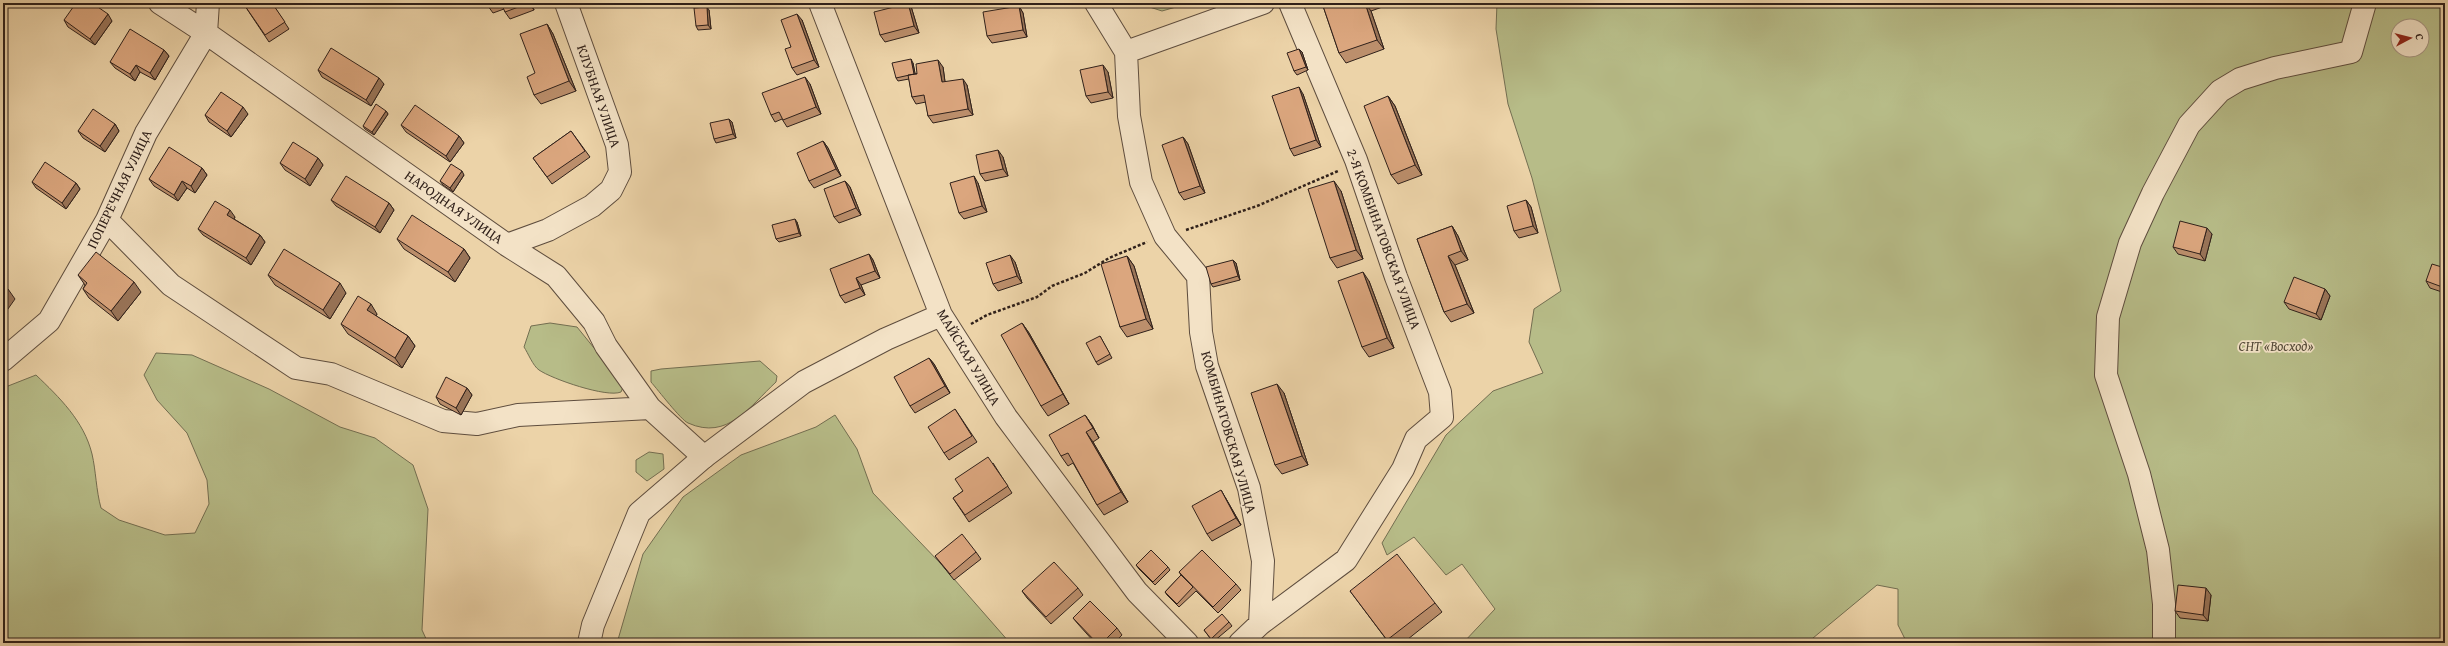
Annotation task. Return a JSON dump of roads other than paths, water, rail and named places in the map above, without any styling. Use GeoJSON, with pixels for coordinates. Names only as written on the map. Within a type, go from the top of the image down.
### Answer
{"type":"FeatureCollection","features":[{"type":"Feature","properties":{"kind":"street","name":"НАРОДНАЯ УЛИЦА"},"geometry":{"type":"LineString","coordinates":[[160,3],[206,33],[507,245],[556,276],[594,322],[606,346],[650,408],[704,457]]}},
{"type":"Feature","properties":{"kind":"street","name":"ПОПЕРЕЧНАЯ УЛИЦА"},"geometry":{"type":"LineString","coordinates":[[3,360],[49,321],[107,220],[146,133],[206,33],[208,3]]}},
{"type":"Feature","properties":{"kind":"street","name":"КЛУБНАЯ УЛИЦА"},"geometry":{"type":"LineString","coordinates":[[507,245],[548,230],[592,206],[611,190],[620,172],[617,145],[566,3]]}},
{"type":"Feature","properties":{"kind":"street","name":"МАЙСКАЯ УЛИЦА"},"geometry":{"type":"LineString","coordinates":[[820,3],[941,314],[1006,417],[1137,592],[1187,643]]}},
{"type":"Feature","properties":{"kind":"street","name":"КОМБИНАТОВСКАЯ УЛИЦА"},"geometry":{"type":"LineString","coordinates":[[1096,3],[1126,52],[1129,116],[1141,182],[1164,236],[1198,276],[1201,332],[1207,366],[1248,488],[1263,561],[1260,624]]}},
{"type":"Feature","properties":{"kind":"street"},"geometry":{"type":"LineString","coordinates":[[1126,52],[1263,3]]}},
{"type":"Feature","properties":{"kind":"street","name":"2-Я КОМБИНАТОВСКАЯ УЛИЦА"},"geometry":{"type":"LineString","coordinates":[[1260,624],[1346,560],[1403,469],[1416,439],[1442,417],[1440,392],[1396,277],[1356,160],[1290,3]]}},
{"type":"Feature","properties":{"kind":"street"},"geometry":{"type":"LineString","coordinates":[[2164,643],[2164,604],[2158,550],[2130,445],[2106,375],[2108,317],[2130,243],[2153,193],[2189,125],[2220,91],[2240,79],[2276,68],[2351,52],[2365,3]]}},
{"type":"Feature","properties":{"kind":"street"},"geometry":{"type":"LineString","coordinates":[[107,220],[171,285],[296,368],[331,374],[443,421],[477,424],[518,415],[650,408]]}},
{"type":"Feature","properties":{"kind":"street"},"geometry":{"type":"LineString","coordinates":[[589,643],[593,625],[639,513],[704,457],[804,382],[886,339],[941,314]]}},
{"type":"Feature","properties":{"kind":"street"},"geometry":{"type":"LineString","coordinates":[[1240,643],[1260,624]]}},
{"type":"Feature","properties":{"kind":"park label","name":"СНТ «Восход»"},"geometry":{"type":"Point","coordinates":[2276,346]}}]}
